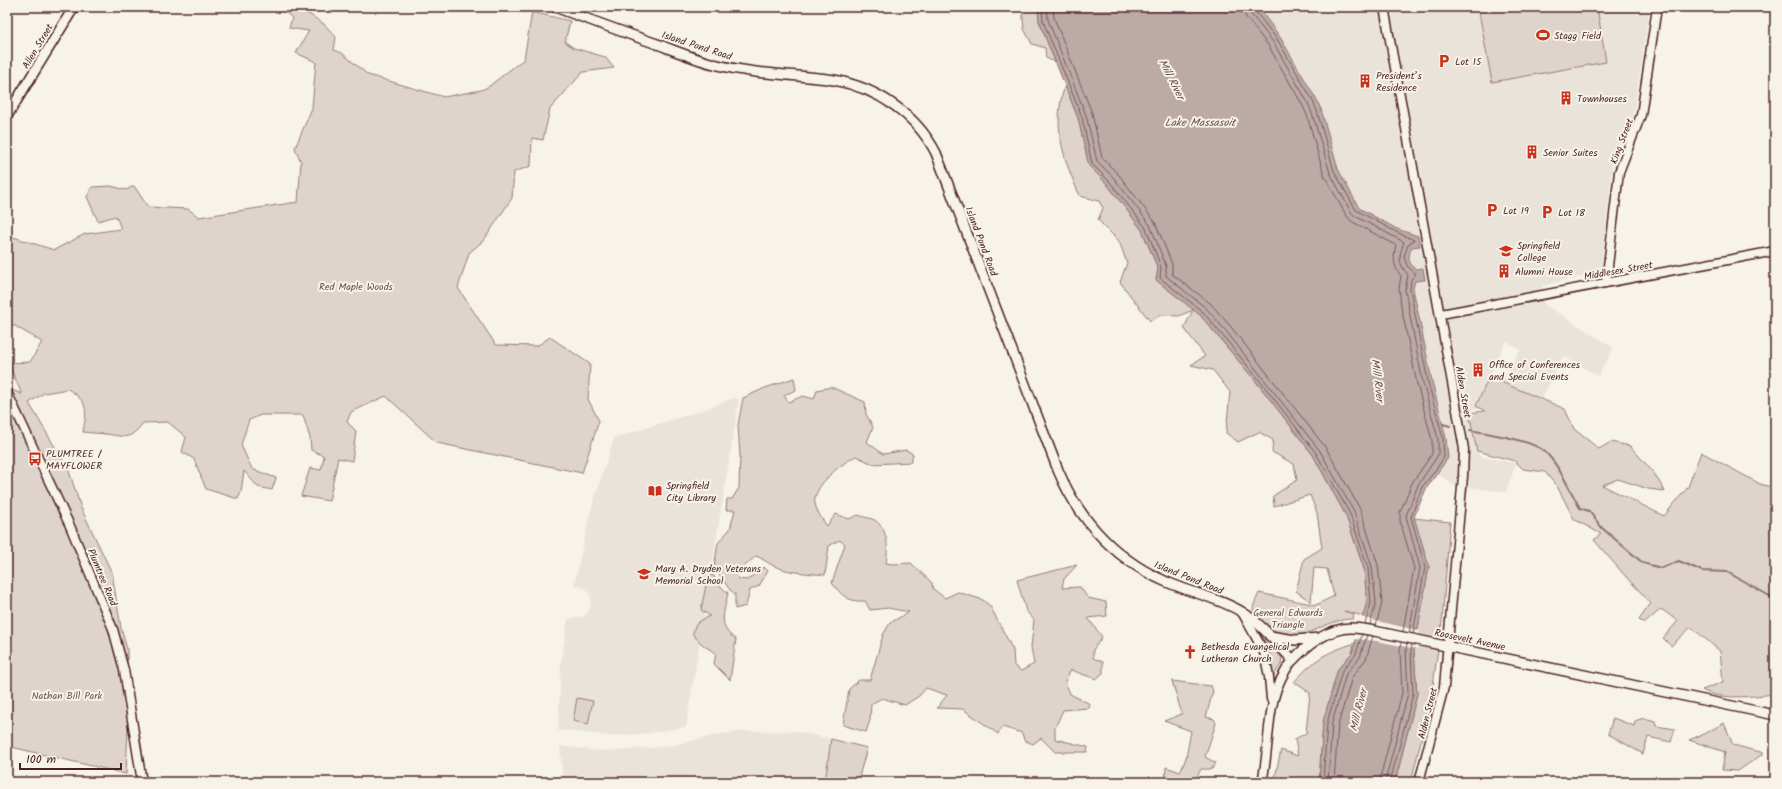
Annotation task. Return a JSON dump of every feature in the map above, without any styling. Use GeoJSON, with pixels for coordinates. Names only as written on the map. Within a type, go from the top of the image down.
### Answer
{"type":"FeatureCollection","features":[{"type":"Feature","properties":{"kind":"main road","name":"Allen Street"},"geometry":{"type":"LineString","coordinates":[[7,116],[74,7]]}},
{"type":"Feature","properties":{"kind":"main road","name":"Island Pond Road"},"geometry":{"type":"LineString","coordinates":[[555,7],[713,64],[768,74],[834,80],[874,93],[899,108],[922,131],[936,153],[1058,470],[1077,507],[1107,543],[1141,569],[1164,581],[1216,600],[1242,612],[1270,636],[1293,660]]}},
{"type":"Feature","properties":{"kind":"main road","name":"Roosevelt Avenue"},"geometry":{"type":"LineString","coordinates":[[1293,660],[1306,648],[1321,638],[1335,631],[1351,628],[1428,642],[1775,715]]}},
{"type":"Feature","properties":{"kind":"main road"},"geometry":{"type":"LineString","coordinates":[[1270,636],[1295,640],[1321,638]]}},
{"type":"Feature","properties":{"kind":"street","name":"Alden Street"},"geometry":{"type":"LineString","coordinates":[[1384,7],[1464,452],[1443,691],[1419,782]]}},
{"type":"Feature","properties":{"kind":"street","name":"King Street"},"geometry":{"type":"LineString","coordinates":[[1606,283],[1619,172],[1641,115],[1657,7]]}},
{"type":"Feature","properties":{"kind":"street","name":"Middlesex Street"},"geometry":{"type":"LineString","coordinates":[[1440,314],[1775,251]]}},
{"type":"Feature","properties":{"kind":"street","name":"Plumtree Road"},"geometry":{"type":"LineString","coordinates":[[7,392],[70,526],[114,629],[124,670],[142,782]]}},
{"type":"Feature","properties":{"kind":"street"},"geometry":{"type":"LineString","coordinates":[[1242,612],[1264,652],[1269,677],[1271,706]]}},
{"type":"Feature","properties":{"kind":"street","name":"Roosevelt Avenue"},"geometry":{"type":"LineString","coordinates":[[1262,782],[1268,744],[1271,706],[1281,677],[1293,660]]}},
{"type":"Feature","properties":{"kind":"shaded area","name":"Springfield College"},"geometry":{"type":"Polygon","coordinates":[[[1258,7],[1650,7],[1633,117],[1613,160],[1601,272],[1542,286],[1544,304],[1614,348],[1598,376],[1563,356],[1538,406],[1500,384],[1520,350],[1506,341],[1492,372],[1492,406],[1472,410],[1479,456],[1516,463],[1506,492],[1453,485],[1438,474],[1448,458],[1446,438],[1432,381],[1413,288],[1415,280],[1425,280],[1423,268],[1415,269],[1410,264],[1408,256],[1418,237],[1397,229],[1359,208],[1338,169],[1321,109],[1315,97],[1280,37],[1258,7]]]}},
{"type":"Feature","properties":{"kind":"shaded area","name":"Mary A. Dryden Veterans Memorial School"},"geometry":{"type":"Polygon","coordinates":[[[733,398],[739,399],[686,727],[650,733],[612,736],[558,730],[561,663],[568,619],[583,617],[589,611],[591,604],[591,597],[587,590],[574,585],[591,510],[614,438],[706,409],[733,398]]]}},
{"type":"Feature","properties":{"kind":"shaded area"},"geometry":{"type":"Polygon","coordinates":[[[745,731],[794,731],[831,739],[825,782],[563,782],[560,746],[615,751],[670,746],[722,734],[745,731]]]}},
{"type":"Feature","properties":{"kind":"green space","name":"Red Maple Woods"},"geometry":{"type":"Polygon","coordinates":[[[267,7],[298,7],[324,24],[336,37],[334,50],[342,53],[368,75],[444,97],[481,90],[488,87],[524,59],[532,12],[570,21],[565,42],[574,48],[605,57],[614,68],[583,72],[550,109],[543,140],[532,138],[531,166],[514,172],[512,198],[484,240],[469,253],[458,288],[496,345],[537,346],[550,337],[590,364],[588,399],[599,421],[582,473],[437,443],[386,396],[351,412],[347,422],[356,431],[352,461],[338,458],[329,501],[301,496],[310,468],[321,470],[324,456],[311,450],[310,438],[303,415],[261,415],[249,420],[241,445],[252,469],[276,478],[272,490],[258,487],[244,471],[241,492],[238,499],[206,489],[194,459],[182,452],[186,437],[168,422],[143,423],[134,433],[126,436],[83,432],[86,412],[80,398],[68,389],[44,393],[29,403],[69,471],[81,508],[112,573],[121,628],[127,649],[128,728],[126,774],[7,746],[7,388],[22,394],[8,363],[30,362],[42,342],[15,326],[7,325],[7,235],[54,250],[85,234],[121,229],[116,216],[98,221],[87,197],[92,187],[111,186],[126,190],[134,186],[148,207],[188,209],[199,217],[298,202],[301,162],[295,148],[312,108],[316,62],[296,53],[309,31],[289,28],[292,18],[284,11],[267,7]]]}},
{"type":"Feature","properties":{"kind":"green space"},"geometry":{"type":"Polygon","coordinates":[[[1022,7],[1038,7],[1039,21],[1055,62],[1046,58],[1045,48],[1032,44],[1024,29],[1022,7]]]}},
{"type":"Feature","properties":{"kind":"green space","name":"Stagg Field"},"geometry":{"type":"Polygon","coordinates":[[[1478,7],[1597,7],[1606,62],[1492,82],[1478,7]]]}},
{"type":"Feature","properties":{"kind":"green space","name":"General Edwards Triangle"},"geometry":{"type":"Polygon","coordinates":[[[1065,86],[1078,118],[1089,166],[1107,184],[1142,230],[1158,269],[1156,280],[1200,315],[1258,384],[1313,455],[1346,516],[1364,569],[1367,602],[1363,616],[1344,611],[1354,614],[1353,619],[1340,620],[1298,636],[1287,635],[1276,631],[1255,614],[1253,606],[1259,593],[1316,605],[1334,596],[1327,569],[1314,568],[1311,602],[1296,591],[1304,559],[1322,548],[1317,513],[1310,495],[1274,506],[1273,496],[1297,480],[1294,464],[1272,452],[1273,440],[1259,432],[1238,442],[1226,433],[1230,392],[1213,370],[1191,365],[1205,356],[1184,328],[1193,310],[1179,316],[1161,315],[1150,321],[1120,282],[1127,263],[1119,241],[1098,220],[1103,208],[1099,201],[1080,196],[1069,169],[1061,142],[1059,114],[1065,86]]]}},
{"type":"Feature","properties":{"kind":"green space"},"geometry":{"type":"Polygon","coordinates":[[[1489,377],[1565,409],[1574,429],[1599,449],[1611,442],[1630,446],[1653,472],[1665,491],[1648,489],[1618,479],[1602,485],[1664,516],[1688,487],[1701,452],[1760,484],[1775,488],[1775,694],[1748,697],[1728,697],[1718,696],[1702,690],[1723,682],[1720,651],[1691,627],[1671,646],[1663,638],[1678,621],[1661,609],[1645,623],[1639,620],[1651,603],[1594,540],[1601,534],[1574,519],[1558,488],[1545,472],[1523,469],[1515,461],[1477,451],[1469,413],[1485,411],[1476,406],[1489,377]]]}},
{"type":"Feature","properties":{"kind":"green space"},"geometry":{"type":"Polygon","coordinates":[[[794,378],[796,390],[784,395],[788,402],[803,396],[814,399],[817,390],[831,387],[865,402],[866,414],[873,427],[867,442],[883,454],[906,450],[913,454],[911,462],[873,464],[856,456],[843,464],[823,483],[815,497],[817,510],[827,526],[836,514],[849,519],[858,515],[874,520],[880,525],[887,541],[886,563],[911,563],[932,583],[933,589],[945,598],[958,592],[983,600],[990,606],[1013,650],[1014,666],[1021,671],[1034,664],[1031,647],[1034,620],[1026,611],[1017,580],[1077,565],[1064,579],[1062,588],[1080,587],[1088,598],[1106,602],[1107,616],[1088,618],[1102,637],[1093,650],[1093,658],[1103,662],[1103,673],[1096,679],[1071,670],[1065,681],[1070,694],[1090,704],[1089,708],[1063,710],[1055,728],[1055,739],[1088,747],[1087,752],[1055,752],[1041,738],[1033,744],[1024,740],[1022,733],[1002,727],[998,734],[963,709],[937,708],[947,695],[926,688],[919,696],[905,705],[882,698],[871,704],[870,720],[866,732],[843,725],[849,689],[859,680],[870,680],[883,635],[890,623],[909,612],[888,608],[870,610],[865,601],[850,599],[839,591],[832,583],[845,544],[839,540],[829,546],[825,575],[784,570],[756,556],[736,574],[739,579],[747,580],[764,567],[768,571],[759,586],[750,590],[746,606],[735,609],[735,594],[730,590],[714,567],[718,543],[730,529],[735,510],[726,510],[727,499],[732,499],[739,488],[740,455],[738,425],[743,398],[765,388],[794,378]]]}},
{"type":"Feature","properties":{"kind":"green space"},"geometry":{"type":"Polygon","coordinates":[[[1414,518],[1450,522],[1442,621],[1431,699],[1411,782],[1393,782],[1396,779],[1417,694],[1414,651],[1429,567],[1414,518]]]}},
{"type":"Feature","properties":{"kind":"green space"},"geometry":{"type":"Polygon","coordinates":[[[708,575],[714,576],[717,583],[728,593],[723,619],[724,625],[730,635],[736,639],[730,680],[714,664],[716,653],[704,646],[693,635],[696,625],[703,619],[710,616],[701,610],[708,575]]]}},
{"type":"Feature","properties":{"kind":"green space"},"geometry":{"type":"Polygon","coordinates":[[[1258,633],[1282,658],[1281,664],[1273,677],[1258,633]]]}},
{"type":"Feature","properties":{"kind":"green space"},"geometry":{"type":"Polygon","coordinates":[[[1355,643],[1352,653],[1338,669],[1323,722],[1319,782],[1274,782],[1281,750],[1298,756],[1295,739],[1306,733],[1310,693],[1294,682],[1309,667],[1328,653],[1355,643]]]}},
{"type":"Feature","properties":{"kind":"green space"},"geometry":{"type":"Polygon","coordinates":[[[1172,681],[1211,686],[1213,691],[1206,717],[1214,719],[1216,723],[1205,757],[1216,763],[1212,769],[1201,769],[1194,782],[1165,782],[1166,767],[1180,772],[1186,758],[1191,731],[1164,721],[1182,714],[1172,681]]]}},
{"type":"Feature","properties":{"kind":"green space"},"geometry":{"type":"Polygon","coordinates":[[[577,698],[593,701],[588,724],[573,721],[577,698]]]}},
{"type":"Feature","properties":{"kind":"green space"},"geometry":{"type":"Polygon","coordinates":[[[1613,718],[1634,726],[1635,721],[1644,718],[1655,721],[1656,726],[1675,729],[1671,742],[1648,737],[1643,754],[1608,734],[1613,718]]]}},
{"type":"Feature","properties":{"kind":"green space"},"geometry":{"type":"Polygon","coordinates":[[[1724,723],[1733,745],[1764,753],[1738,771],[1722,770],[1725,752],[1689,740],[1724,723]]]}},
{"type":"Feature","properties":{"kind":"green space"},"geometry":{"type":"Polygon","coordinates":[[[831,739],[867,748],[859,777],[864,782],[825,782],[831,739]]]}},
{"type":"Feature","properties":{"kind":"water","name":"Lake Massasoit"},"geometry":{"type":"Polygon","coordinates":[[[1038,7],[1258,7],[1280,37],[1315,97],[1321,109],[1338,169],[1359,208],[1397,229],[1418,236],[1420,246],[1412,247],[1409,258],[1415,269],[1423,268],[1425,280],[1415,281],[1413,288],[1432,381],[1446,438],[1448,458],[1426,489],[1414,517],[1429,567],[1414,651],[1417,694],[1396,779],[1393,782],[1319,782],[1323,722],[1338,669],[1352,653],[1367,602],[1364,569],[1346,516],[1313,455],[1258,384],[1200,315],[1156,280],[1158,269],[1142,230],[1107,184],[1089,166],[1078,118],[1039,21],[1038,7]]]}},
{"type":"Feature","properties":{"kind":"pier"},"geometry":{"type":"Polygon","coordinates":[[[1360,617],[1420,631],[1417,649],[1377,641],[1354,640],[1360,617]]]}},
{"type":"Feature","properties":{"kind":"waterway"},"geometry":{"type":"LineString","coordinates":[[1443,424],[1450,426]]}},
{"type":"Feature","properties":{"kind":"waterway"},"geometry":{"type":"LineString","coordinates":[[1470,430],[1520,440],[1544,451],[1555,463],[1580,508],[1589,511],[1602,528],[1643,563],[1661,568],[1679,561],[1702,571],[1727,572],[1775,599]]}},
{"type":"Feature","properties":{"kind":"place","name":"Stagg Field"},"geometry":{"type":"Point","coordinates":[1543,35]}},
{"type":"Feature","properties":{"kind":"place","name":"Lot 15"},"geometry":{"type":"Point","coordinates":[1444,61]}},
{"type":"Feature","properties":{"kind":"place","name":"President’s Residence"},"geometry":{"type":"Point","coordinates":[1365,81]}},
{"type":"Feature","properties":{"kind":"place","name":"Townhouses"},"geometry":{"type":"Point","coordinates":[1566,98]}},
{"type":"Feature","properties":{"kind":"place","name":"Senior Suites"},"geometry":{"type":"Point","coordinates":[1532,152]}},
{"type":"Feature","properties":{"kind":"place","name":"Lot 19"},"geometry":{"type":"Point","coordinates":[1492,210]}},
{"type":"Feature","properties":{"kind":"place","name":"Lot 18"},"geometry":{"type":"Point","coordinates":[1547,212]}},
{"type":"Feature","properties":{"kind":"place","name":"Springfield College"},"geometry":{"type":"Point","coordinates":[1506,251]}},
{"type":"Feature","properties":{"kind":"place","name":"Alumni House"},"geometry":{"type":"Point","coordinates":[1504,271]}},
{"type":"Feature","properties":{"kind":"place","name":"Office of Conferences and Special Events"},"geometry":{"type":"Point","coordinates":[1478,370]}},
{"type":"Feature","properties":{"kind":"place","name":"PLUMTREE / MAYFLOWER"},"geometry":{"type":"Point","coordinates":[35,459]}},
{"type":"Feature","properties":{"kind":"place","name":"Springfield City Library"},"geometry":{"type":"Point","coordinates":[655,491]}},
{"type":"Feature","properties":{"kind":"place","name":"Mary A. Dryden Veterans Memorial School"},"geometry":{"type":"Point","coordinates":[644,574]}},
{"type":"Feature","properties":{"kind":"place","name":"Bethesda Evangelical Lutheran Church"},"geometry":{"type":"Point","coordinates":[1190,652]}},
{"type":"Feature","properties":{"kind":"water label","name":"Mill River"},"geometry":{"type":"Point","coordinates":[1172,79]}},
{"type":"Feature","properties":{"kind":"water label","name":"Mill River"},"geometry":{"type":"Point","coordinates":[1378,380]}},
{"type":"Feature","properties":{"kind":"water label","name":"Mill River"},"geometry":{"type":"Point","coordinates":[1358,710]}},
{"type":"Feature","properties":{"kind":"park label","name":"Nathan Bill Park"},"geometry":{"type":"Point","coordinates":[67,695]}}]}
